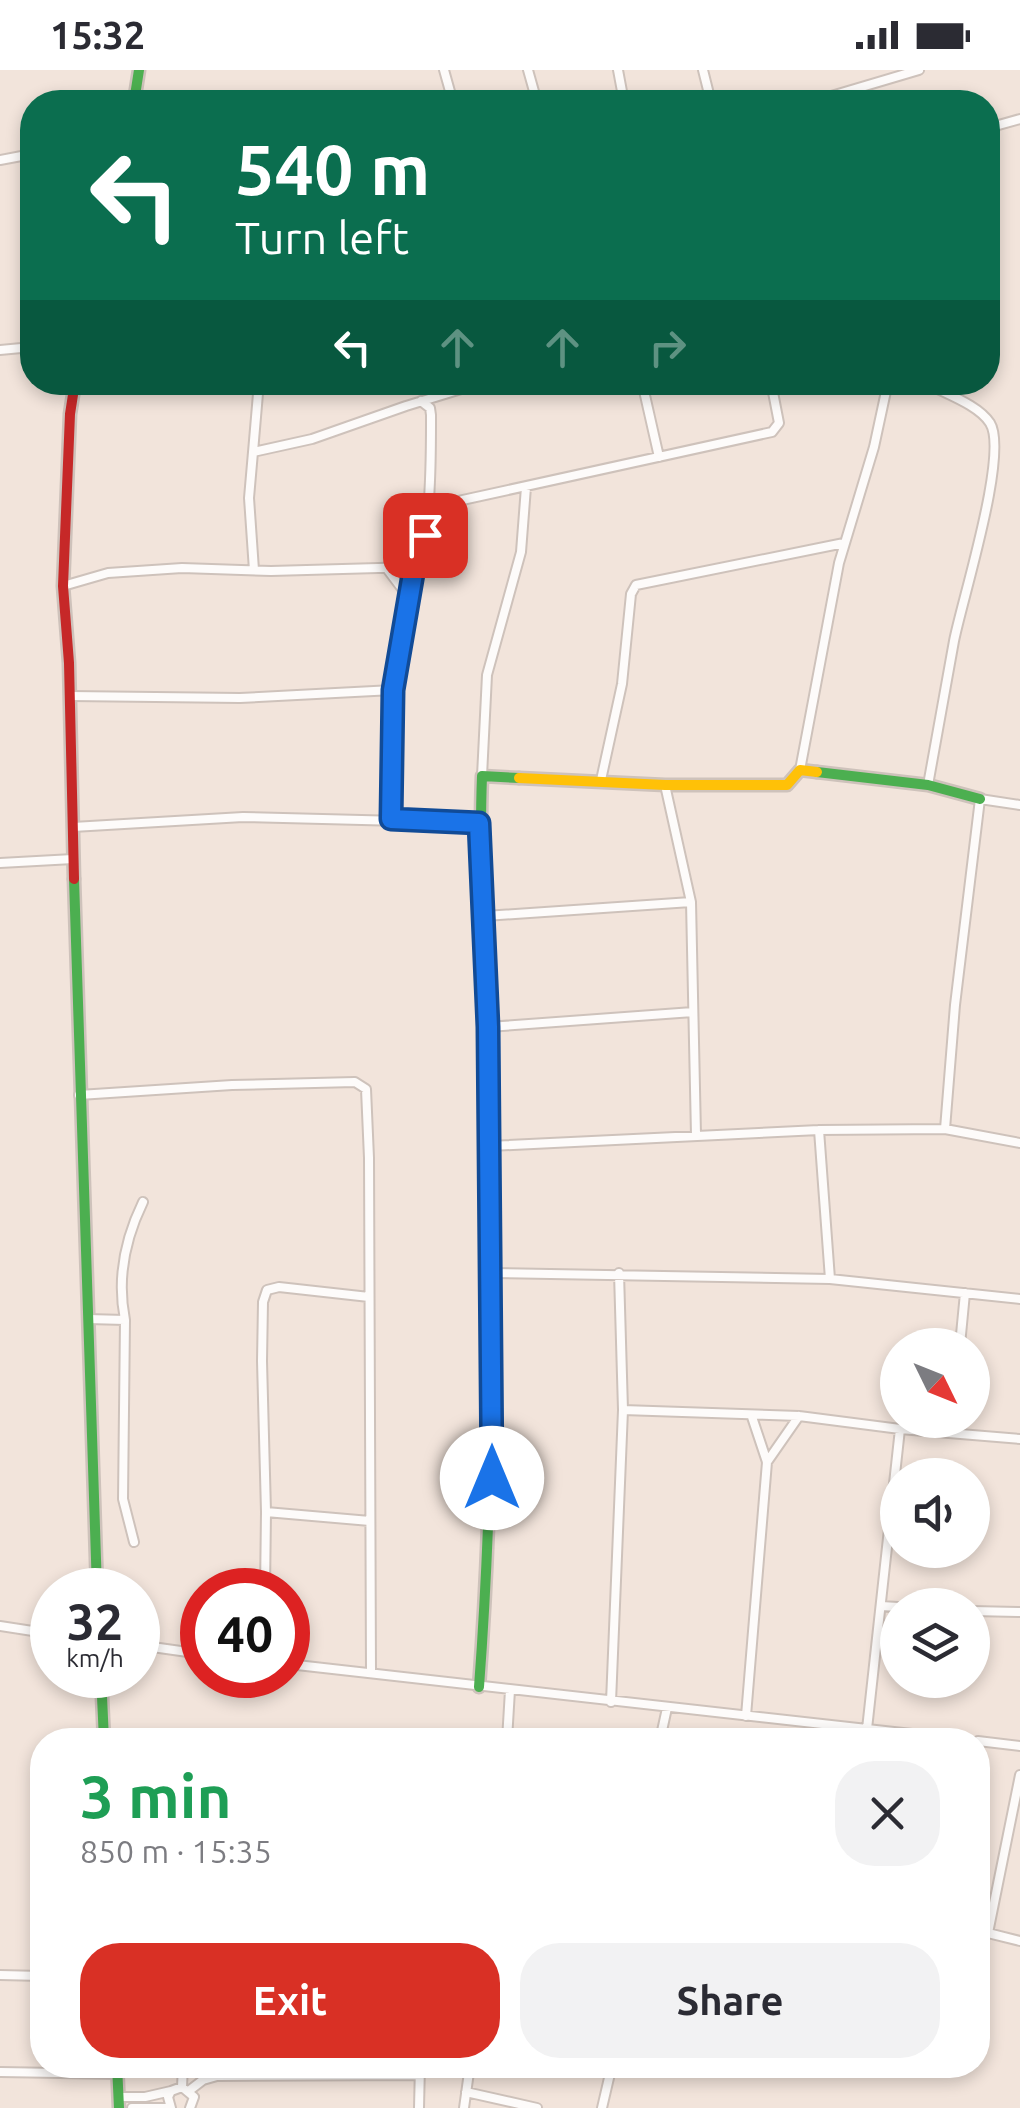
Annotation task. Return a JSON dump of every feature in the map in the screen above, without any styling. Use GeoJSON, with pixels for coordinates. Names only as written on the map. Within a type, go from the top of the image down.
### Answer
{"type":"FeatureCollection","features":[{"type":"Feature","properties":{"kind":"street"},"geometry":{"type":"LineString","coordinates":[[852,90],[919,70]]}},
{"type":"Feature","properties":{"kind":"street"},"geometry":{"type":"LineString","coordinates":[[74,395],[63,586],[70,696],[79,1095],[97,1568]]}},
{"type":"Feature","properties":{"kind":"street"},"geometry":{"type":"LineString","coordinates":[[254,570],[249,498],[258,395]]}},
{"type":"Feature","properties":{"kind":"street"},"geometry":{"type":"LineString","coordinates":[[253,452],[312,439],[442,395]]}},
{"type":"Feature","properties":{"kind":"street"},"geometry":{"type":"LineString","coordinates":[[645,395],[658,458]]}},
{"type":"Feature","properties":{"kind":"street"},"geometry":{"type":"LineString","coordinates":[[426,508],[772,432],[779,423],[773,395]]}},
{"type":"Feature","properties":{"kind":"street"},"geometry":{"type":"LineString","coordinates":[[482,776],[664,785],[787,785],[800,770],[844,543],[885,395]]}},
{"type":"Feature","properties":{"kind":"street"},"geometry":{"type":"LineString","coordinates":[[928,785],[954,640],[988,498],[995,440],[992,425],[983,415],[947,395]]}},
{"type":"Feature","properties":{"kind":"street"},"geometry":{"type":"LineString","coordinates":[[391,819],[393,690],[414,568],[423,554],[432,463],[430,408],[422,401]]}},
{"type":"Feature","properties":{"kind":"street"},"geometry":{"type":"LineString","coordinates":[[479,1687],[492,1478],[488,1027],[479,823],[487,676],[521,552],[526,487]]}},
{"type":"Feature","properties":{"kind":"street"},"geometry":{"type":"LineString","coordinates":[[601,780],[622,684],[631,594],[636,584],[844,543]]}},
{"type":"Feature","properties":{"kind":"street"},"geometry":{"type":"LineString","coordinates":[[63,586],[108,573],[182,568],[414,568]]}},
{"type":"Feature","properties":{"kind":"street"},"geometry":{"type":"LineString","coordinates":[[388,570],[409,598]]}},
{"type":"Feature","properties":{"kind":"street"},"geometry":{"type":"LineString","coordinates":[[70,696],[228,698],[393,690]]}},
{"type":"Feature","properties":{"kind":"street"},"geometry":{"type":"LineString","coordinates":[[800,770],[928,785],[1020,805]]}},
{"type":"Feature","properties":{"kind":"street"},"geometry":{"type":"LineString","coordinates":[[664,785],[692,902],[696,1135]]}},
{"type":"Feature","properties":{"kind":"street"},"geometry":{"type":"LineString","coordinates":[[945,1129],[980,799]]}},
{"type":"Feature","properties":{"kind":"street"},"geometry":{"type":"LineString","coordinates":[[73,827],[243,817],[479,823]]}},
{"type":"Feature","properties":{"kind":"street"},"geometry":{"type":"LineString","coordinates":[[0,864],[74,858]]}},
{"type":"Feature","properties":{"kind":"street"},"geometry":{"type":"LineString","coordinates":[[484,916],[692,902]]}},
{"type":"Feature","properties":{"kind":"street"},"geometry":{"type":"LineString","coordinates":[[488,1027],[693,1012]]}},
{"type":"Feature","properties":{"kind":"street"},"geometry":{"type":"LineString","coordinates":[[79,1095],[232,1085],[362,1084],[368,1102],[371,1673]]}},
{"type":"Feature","properties":{"kind":"street"},"geometry":{"type":"LineString","coordinates":[[490,1146],[819,1130],[945,1129],[1020,1143]]}},
{"type":"Feature","properties":{"kind":"street"},"geometry":{"type":"LineString","coordinates":[[819,1130],[830,1278]]}},
{"type":"Feature","properties":{"kind":"street"},"geometry":{"type":"LineString","coordinates":[[134,1542],[123,1499],[123,1260],[143,1202]]}},
{"type":"Feature","properties":{"kind":"street"},"geometry":{"type":"LineString","coordinates":[[491,1273],[830,1278],[1020,1299]]}},
{"type":"Feature","properties":{"kind":"street"},"geometry":{"type":"LineString","coordinates":[[611,1702],[623,1410],[618,1273]]}},
{"type":"Feature","properties":{"kind":"street"},"geometry":{"type":"LineString","coordinates":[[265,1568],[262,1302],[267,1290],[279,1287],[369,1297]]}},
{"type":"Feature","properties":{"kind":"street"},"geometry":{"type":"LineString","coordinates":[[962,1328],[966,1293]]}},
{"type":"Feature","properties":{"kind":"street"},"geometry":{"type":"LineString","coordinates":[[88,1319],[125,1320]]}},
{"type":"Feature","properties":{"kind":"street"},"geometry":{"type":"LineString","coordinates":[[623,1410],[798,1416],[880,1426]]}},
{"type":"Feature","properties":{"kind":"street"},"geometry":{"type":"LineString","coordinates":[[746,1716],[767,1462],[752,1416]]}},
{"type":"Feature","properties":{"kind":"street"},"geometry":{"type":"LineString","coordinates":[[767,1462],[798,1416]]}},
{"type":"Feature","properties":{"kind":"street"},"geometry":{"type":"LineString","coordinates":[[990,1437],[1020,1439]]}},
{"type":"Feature","properties":{"kind":"street"},"geometry":{"type":"LineString","coordinates":[[882,1588],[899,1438]]}},
{"type":"Feature","properties":{"kind":"street"},"geometry":{"type":"LineString","coordinates":[[266,1512],[370,1521]]}},
{"type":"Feature","properties":{"kind":"street"},"geometry":{"type":"LineString","coordinates":[[867,1728],[880,1606]]}},
{"type":"Feature","properties":{"kind":"street"},"geometry":{"type":"LineString","coordinates":[[990,1611],[1020,1612]]}},
{"type":"Feature","properties":{"kind":"street"},"geometry":{"type":"LineString","coordinates":[[0,1626],[30,1631]]}},
{"type":"Feature","properties":{"kind":"street"},"geometry":{"type":"LineString","coordinates":[[310,1666],[858,1728]]}},
{"type":"Feature","properties":{"kind":"street"},"geometry":{"type":"LineString","coordinates":[[508,1728],[510,1690]]}},
{"type":"Feature","properties":{"kind":"street"},"geometry":{"type":"LineString","coordinates":[[102,1698],[103,1728]]}},
{"type":"Feature","properties":{"kind":"street"},"geometry":{"type":"LineString","coordinates":[[663,1728],[667,1708]]}},
{"type":"Feature","properties":{"kind":"street"},"geometry":{"type":"LineString","coordinates":[[990,1742],[1020,1746]]}},
{"type":"Feature","properties":{"kind":"street"},"geometry":{"type":"LineString","coordinates":[[990,1923],[1020,1775]]}},
{"type":"Feature","properties":{"kind":"street"},"geometry":{"type":"LineString","coordinates":[[990,1934],[1020,1941]]}},
{"type":"Feature","properties":{"kind":"street"},"geometry":{"type":"LineString","coordinates":[[0,1975],[30,1976]]}},
{"type":"Feature","properties":{"kind":"street"},"geometry":{"type":"LineString","coordinates":[[0,2072],[30,2071]]}},
{"type":"Feature","properties":{"kind":"street"},"geometry":{"type":"LineString","coordinates":[[118,2078],[119,2103],[186,2088],[210,2078]]}},
{"type":"Feature","properties":{"kind":"street"},"geometry":{"type":"LineString","coordinates":[[185,2078],[186,2088],[194,2097],[190,2108]]}},
{"type":"Feature","properties":{"kind":"street"},"geometry":{"type":"LineString","coordinates":[[419,2108],[420,2078]]}},
{"type":"Feature","properties":{"kind":"street"},"geometry":{"type":"LineString","coordinates":[[464,2108],[468,2078]]}},
{"type":"Feature","properties":{"kind":"street"},"geometry":{"type":"LineString","coordinates":[[602,2108],[609,2078]]}},
{"type":"Feature","properties":{"kind":"street"},"geometry":{"type":"LineString","coordinates":[[132,2108],[168,2108],[171,2091]]}},
{"type":"Feature","properties":{"kind":"street"},"geometry":{"type":"LineString","coordinates":[[466,2092],[537,2108]]}},
{"type":"Feature","properties":{"kind":"traffic: fast"},"geometry":{"type":"LineString","coordinates":[[136,90],[139,70]]}},
{"type":"Feature","properties":{"kind":"traffic: fast"},"geometry":{"type":"LineString","coordinates":[[817,772],[928,785],[980,799]]}},
{"type":"Feature","properties":{"kind":"traffic: fast"},"geometry":{"type":"LineString","coordinates":[[479,1687],[488,1537],[492,1312],[482,776],[519,778]]}},
{"type":"Feature","properties":{"kind":"traffic: fast"},"geometry":{"type":"LineString","coordinates":[[74,879],[96,1568]]}},
{"type":"Feature","properties":{"kind":"traffic: fast"},"geometry":{"type":"LineString","coordinates":[[102,1698],[103,1728]]}},
{"type":"Feature","properties":{"kind":"traffic: fast"},"geometry":{"type":"LineString","coordinates":[[118,2078],[119,2108]]}},
{"type":"Feature","properties":{"kind":"traffic: slow"},"geometry":{"type":"LineString","coordinates":[[519,778],[665,785],[787,785],[800,770],[817,772]]}},
{"type":"Feature","properties":{"kind":"traffic: jam"},"geometry":{"type":"LineString","coordinates":[[73,395],[63,586],[69,663],[74,879]]}},
{"type":"Feature","properties":{"kind":"route"},"geometry":{"type":"LineString","coordinates":[[425,535],[423,554],[414,568],[393,690],[391,819],[479,823],[488,1027],[492,1478]]}}]}
